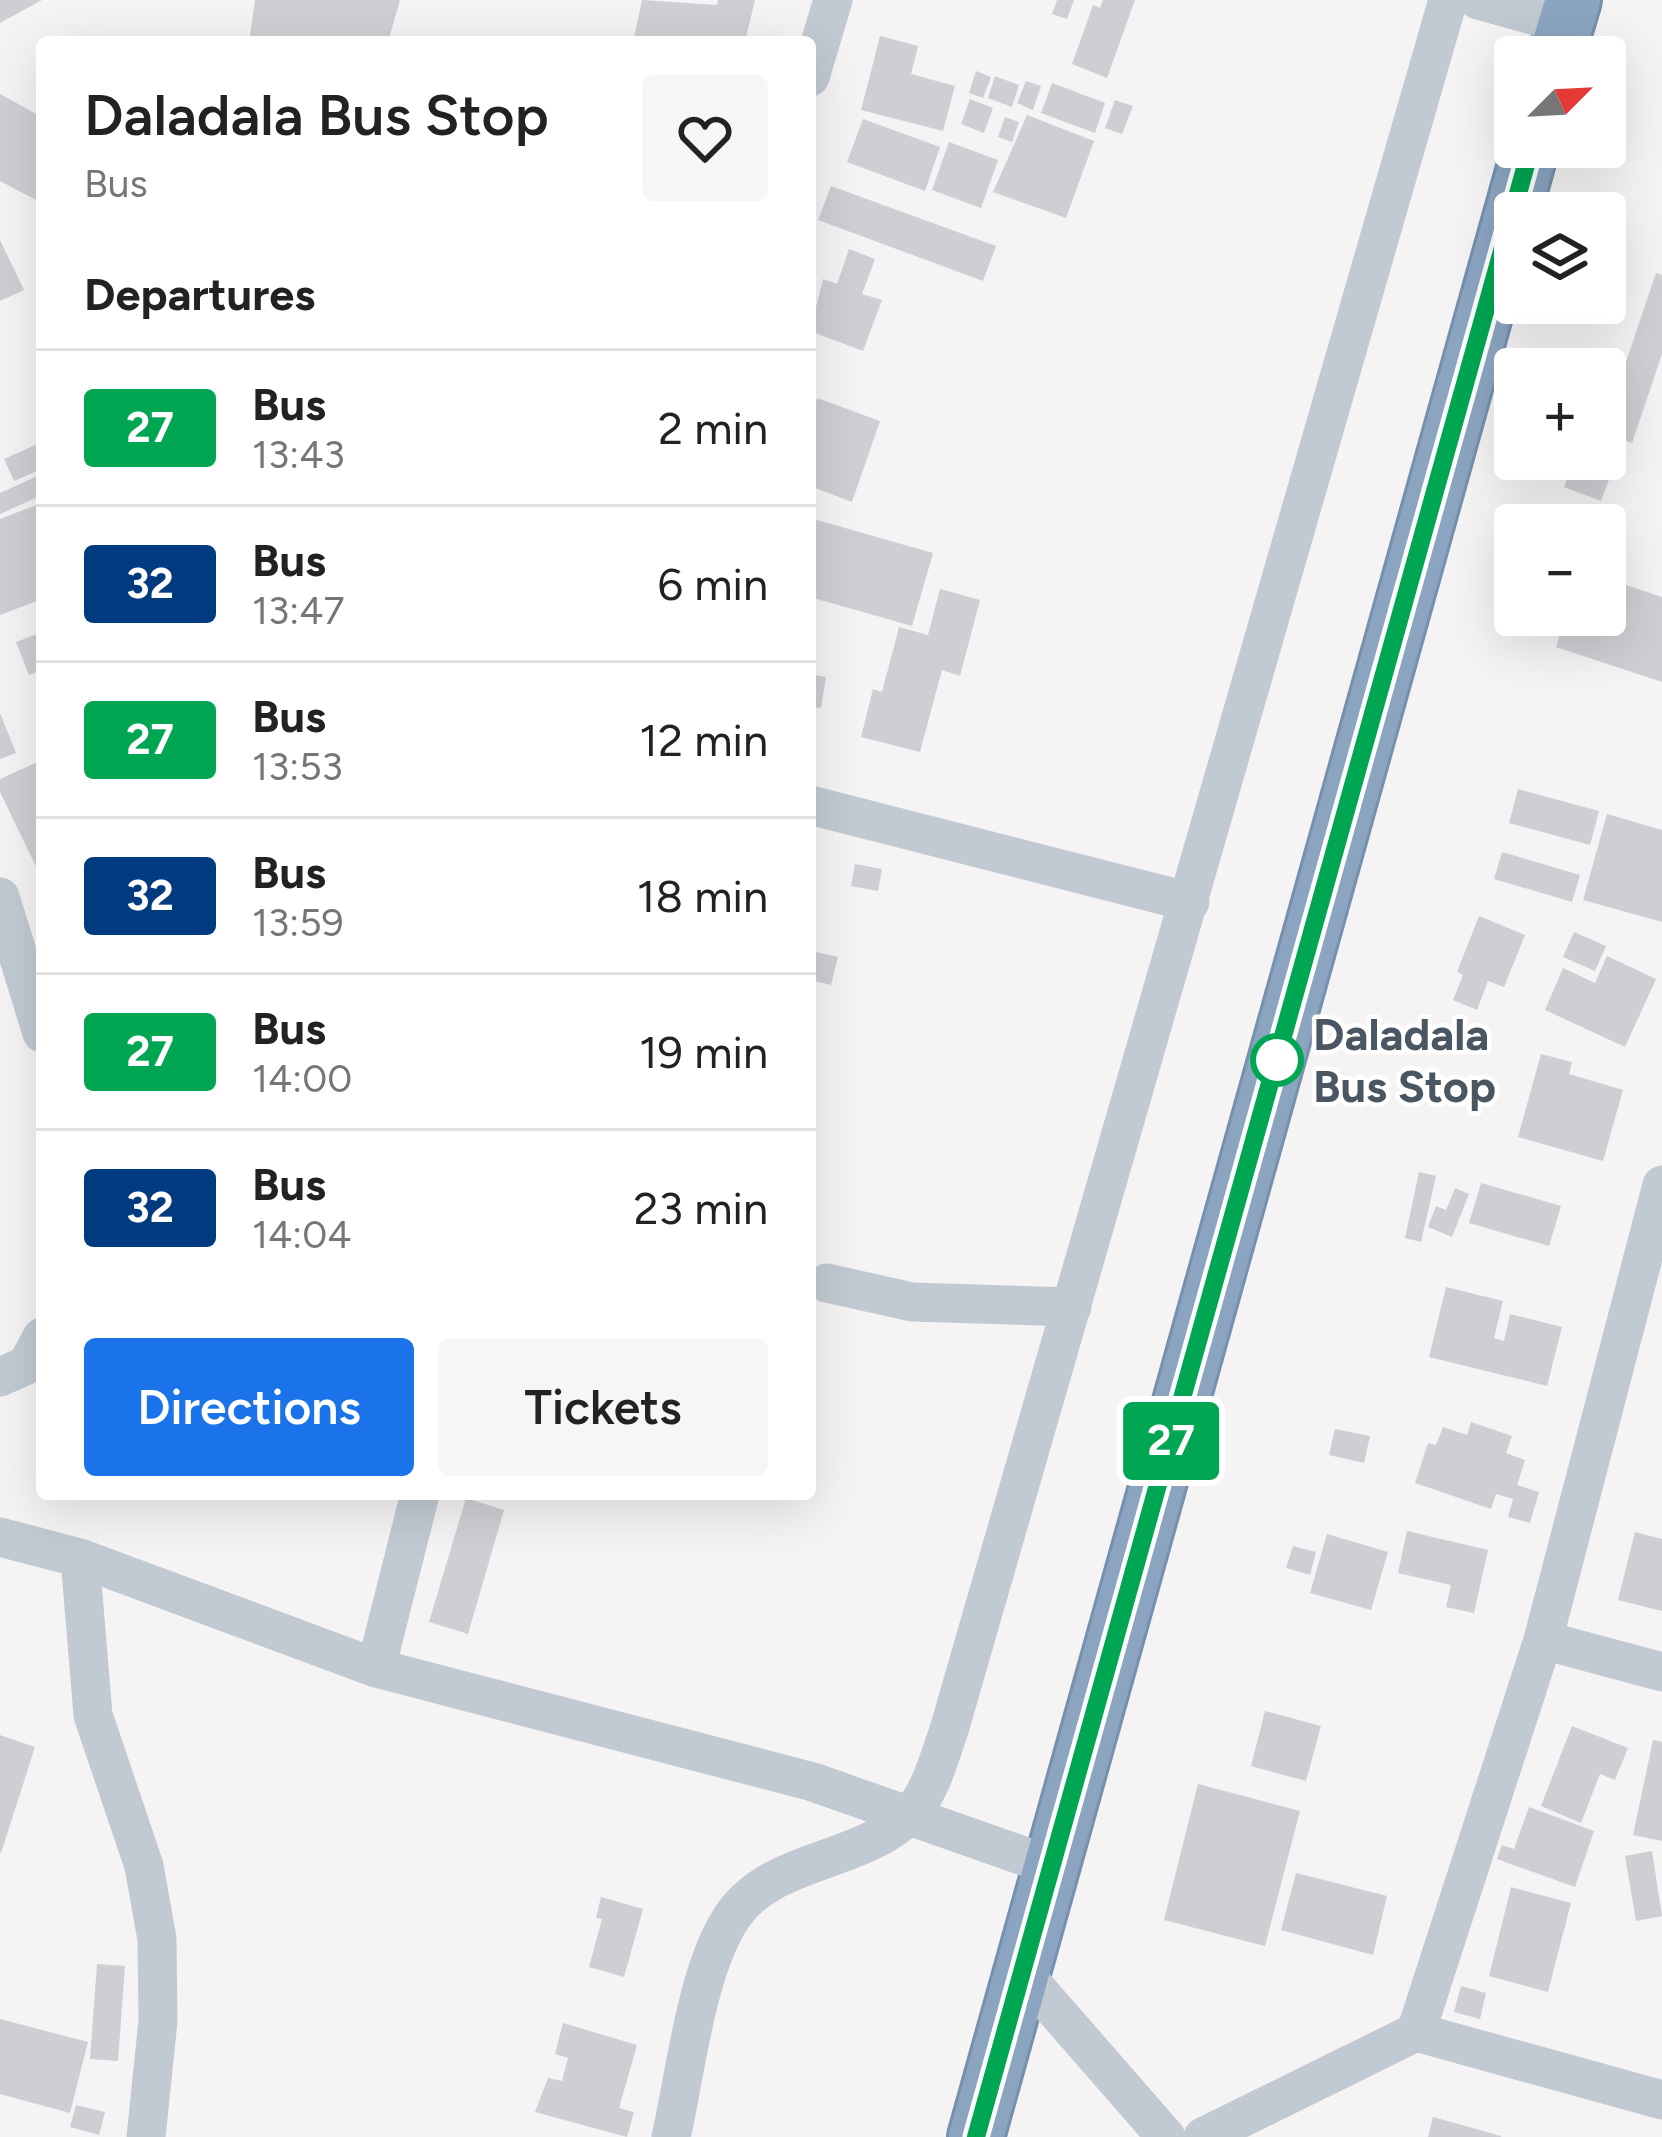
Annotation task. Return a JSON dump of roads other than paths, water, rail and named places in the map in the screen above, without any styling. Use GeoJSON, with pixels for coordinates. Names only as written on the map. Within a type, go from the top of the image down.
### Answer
{"type":"FeatureCollection","features":[{"type":"Feature","properties":{"kind":"highway"},"geometry":{"type":"LineString","coordinates":[[976,2137],[1525,168]]}},
{"type":"Feature","properties":{"kind":"street"},"geometry":{"type":"LineString","coordinates":[[816,56],[832,0]]}},
{"type":"Feature","properties":{"kind":"street"},"geometry":{"type":"LineString","coordinates":[[670,2137],[714,1952],[736,1912],[770,1880],[824,1861],[910,1814],[949,1730],[1448,0]]}},
{"type":"Feature","properties":{"kind":"street"},"geometry":{"type":"LineString","coordinates":[[1478,0],[1565,27]]}},
{"type":"Feature","properties":{"kind":"street"},"geometry":{"type":"LineString","coordinates":[[816,808],[1190,902]]}},
{"type":"Feature","properties":{"kind":"street"},"geometry":{"type":"LineString","coordinates":[[0,897],[36,1014]]}},
{"type":"Feature","properties":{"kind":"street"},"geometry":{"type":"LineString","coordinates":[[1416,2032],[1543,1640],[1656,1230],[1662,1185]]}},
{"type":"Feature","properties":{"kind":"street"},"geometry":{"type":"LineString","coordinates":[[827,1282],[912,1302],[1072,1306]]}},
{"type":"Feature","properties":{"kind":"street"},"geometry":{"type":"LineString","coordinates":[[0,1377],[26,1365],[36,1348]]}},
{"type":"Feature","properties":{"kind":"street"},"geometry":{"type":"LineString","coordinates":[[376,1668],[418,1500]]}},
{"type":"Feature","properties":{"kind":"street"},"geometry":{"type":"LineString","coordinates":[[0,1537],[80,1558],[376,1668],[813,1782],[1052,1866]]}},
{"type":"Feature","properties":{"kind":"street"},"geometry":{"type":"LineString","coordinates":[[80,1558],[93,1715],[144,1866],[157,1939],[158,2021],[146,2137]]}},
{"type":"Feature","properties":{"kind":"street"},"geometry":{"type":"LineString","coordinates":[[1543,1640],[1662,1672]]}},
{"type":"Feature","properties":{"kind":"street"},"geometry":{"type":"LineString","coordinates":[[1022,1972],[1166,2137]]}},
{"type":"Feature","properties":{"kind":"street"},"geometry":{"type":"LineString","coordinates":[[1203,2137],[1416,2032],[1662,2100]]}},
{"type":"Feature","properties":{"kind":"place","name":"Daladala Bus Stop"},"geometry":{"type":"Point","coordinates":[1277,1060]}}]}
